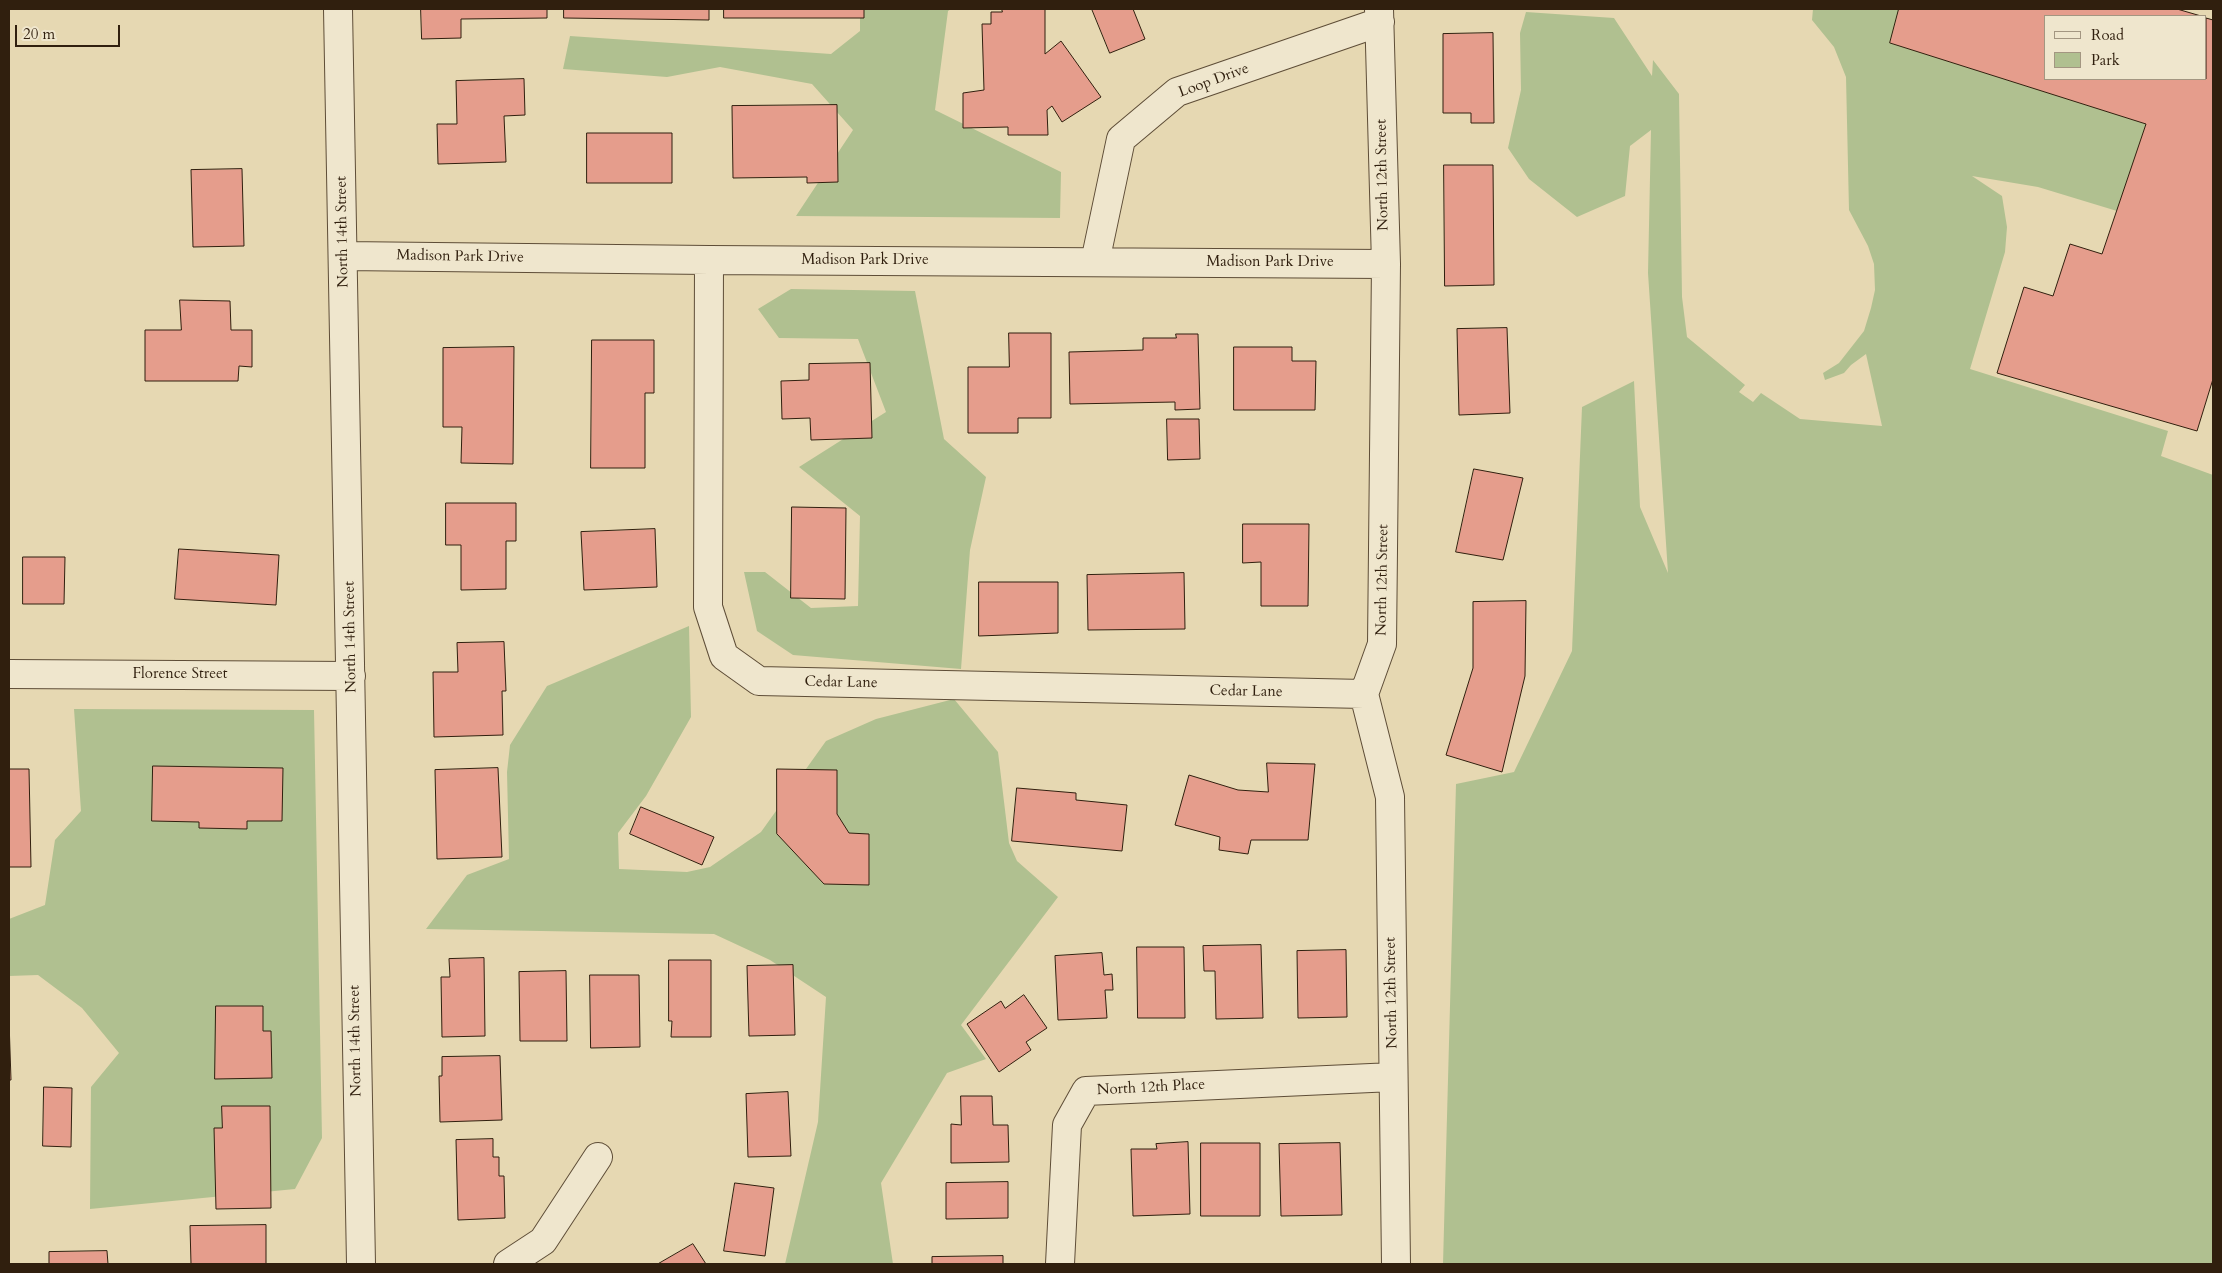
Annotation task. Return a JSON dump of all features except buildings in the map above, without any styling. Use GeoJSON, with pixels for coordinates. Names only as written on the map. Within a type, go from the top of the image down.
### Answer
{"type":"FeatureCollection","features":[{"type":"Feature","properties":{"kind":"street","name":"North 14th Street"},"geometry":{"type":"LineString","coordinates":[[338,9],[352,676],[353,922],[361,1264]]}},
{"type":"Feature","properties":{"kind":"street","name":"Loop Drive"},"geometry":{"type":"LineString","coordinates":[[1095,262],[1121,139],[1177,92],[1380,15]]}},
{"type":"Feature","properties":{"kind":"street","name":"North 12th Street"},"geometry":{"type":"LineString","coordinates":[[1380,15],[1386,264],[1382,644],[1364,694],[1390,797],[1396,1264]]}},
{"type":"Feature","properties":{"kind":"street","name":"Madison Park Drive"},"geometry":{"type":"LineString","coordinates":[[344,256],[1386,264]]}},
{"type":"Feature","properties":{"kind":"street","name":"Cedar Lane"},"geometry":{"type":"LineString","coordinates":[[709,260],[708,607],[724,656],[759,681],[1364,694]]}},
{"type":"Feature","properties":{"kind":"street","name":"Florence Street"},"geometry":{"type":"LineString","coordinates":[[9,674],[352,676]]}},
{"type":"Feature","properties":{"kind":"street","name":"North 12th Place"},"geometry":{"type":"LineString","coordinates":[[1060,1264],[1067,1125],[1086,1091],[1393,1077]]}},
{"type":"Feature","properties":{"kind":"street"},"geometry":{"type":"LineString","coordinates":[[508,1264],[543,1242],[598,1157]]}},
{"type":"Feature","properties":{"kind":"green space"},"geometry":{"type":"Polygon","coordinates":[[[860,9],[951,9],[948,11],[935,110],[1061,172],[1060,218],[796,216],[853,130],[812,84],[720,67],[667,77],[563,69],[570,36],[831,54],[860,31],[860,9]]]}},
{"type":"Feature","properties":{"kind":"green space"},"geometry":{"type":"Polygon","coordinates":[[[1813,9],[1899,9],[1890,43],[2146,124],[2117,211],[2038,187],[1972,176],[2002,196],[2007,227],[2005,252],[1970,369],[2168,431],[2161,456],[2213,475],[2213,1264],[1443,1264],[1456,784],[1514,772],[1572,651],[1582,407],[1634,381],[1640,507],[1668,573],[1648,273],[1651,130],[1630,146],[1625,196],[1577,217],[1529,179],[1508,148],[1521,90],[1520,33],[1526,12],[1614,18],[1652,76],[1653,60],[1679,94],[1682,297],[1687,337],[1745,385],[1739,392],[1753,402],[1761,393],[1800,419],[1882,426],[1866,354],[1844,373],[1825,380],[1823,373],[1839,363],[1864,331],[1875,290],[1874,264],[1868,246],[1849,210],[1846,77],[1834,47],[1812,20],[1813,9]]]}},
{"type":"Feature","properties":{"kind":"green space"},"geometry":{"type":"Polygon","coordinates":[[[791,289],[915,291],[944,439],[986,477],[970,550],[961,669],[793,655],[757,631],[744,572],[765,572],[811,608],[858,606],[860,516],[799,467],[886,412],[858,339],[779,338],[758,309],[791,289]]]}},
{"type":"Feature","properties":{"kind":"green space"},"geometry":{"type":"Polygon","coordinates":[[[689,626],[691,717],[646,796],[618,833],[619,869],[687,872],[710,867],[761,832],[826,741],[876,719],[954,699],[998,752],[1009,843],[1017,861],[1058,897],[961,1025],[986,1059],[947,1073],[881,1183],[893,1264],[785,1264],[818,1122],[826,997],[770,960],[714,934],[426,929],[467,875],[509,859],[507,772],[510,745],[547,686],[689,626]]]}},
{"type":"Feature","properties":{"kind":"green space"},"geometry":{"type":"Polygon","coordinates":[[[74,709],[314,710],[322,1138],[295,1189],[90,1209],[91,1087],[119,1053],[82,1008],[38,975],[9,976],[9,919],[45,905],[55,840],[81,811],[74,709]]]}}]}
